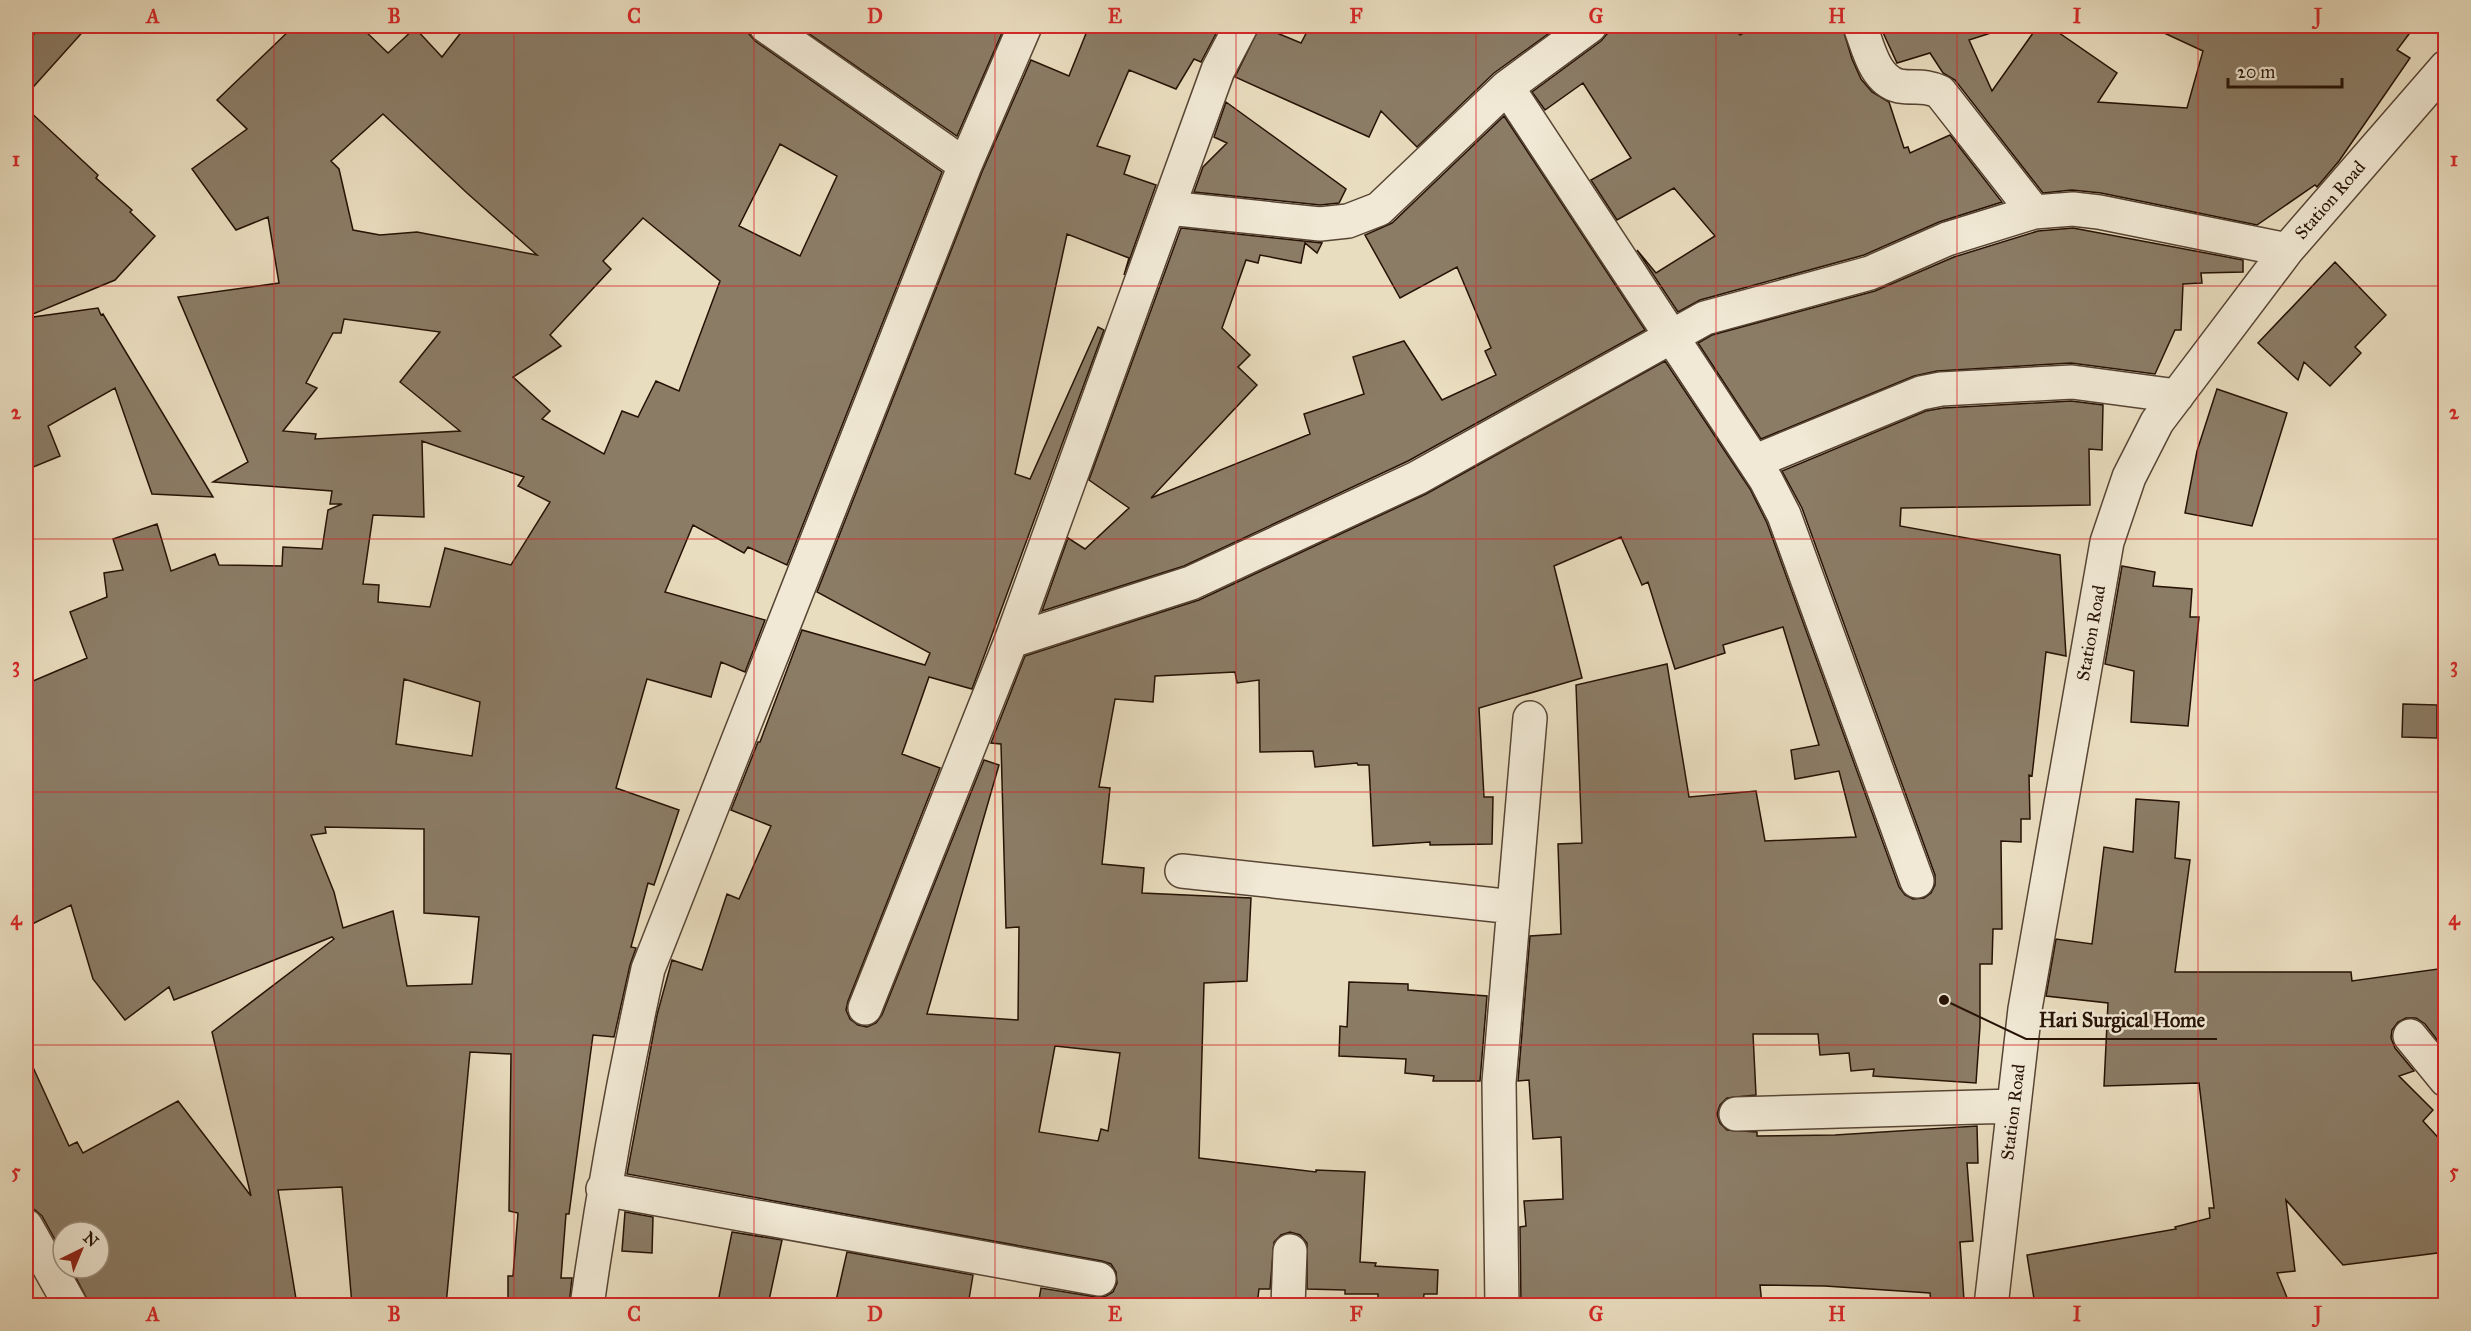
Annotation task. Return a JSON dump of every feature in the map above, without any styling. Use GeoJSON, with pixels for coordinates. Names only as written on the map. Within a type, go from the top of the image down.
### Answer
{"type":"FeatureCollection","features":[{"type":"Feature","properties":{"kind":"street"},"geometry":{"type":"LineString","coordinates":[[766,26],[966,165]]}},
{"type":"Feature","properties":{"kind":"street"},"geometry":{"type":"LineString","coordinates":[[587,1305],[618,1103],[648,969],[966,165],[1025,26]]}},
{"type":"Feature","properties":{"kind":"street"},"geometry":{"type":"LineString","coordinates":[[866,1008],[1011,641],[1218,70],[1240,26]]}},
{"type":"Feature","properties":{"kind":"street"},"geometry":{"type":"LineString","coordinates":[[1168,208],[1320,224],[1348,221],[1379,209],[1507,87],[1590,26]]}},
{"type":"Feature","properties":{"kind":"street"},"geometry":{"type":"LineString","coordinates":[[1860,26],[1875,65],[1883,78],[1899,86],[1927,86],[1940,92],[2034,212]]}},
{"type":"Feature","properties":{"kind":"street","name":"Station Road"},"geometry":{"type":"LineString","coordinates":[[1991,1305],[2025,1009],[2107,542],[2129,477],[2157,422],[2287,250],[2445,67]]}},
{"type":"Feature","properties":{"kind":"street"},"geometry":{"type":"LineString","coordinates":[[1507,87],[1670,337],[1756,461],[1784,515],[1917,881]]}},
{"type":"Feature","properties":{"kind":"street"},"geometry":{"type":"LineString","coordinates":[[1011,641],[1202,578],[1417,478],[1705,318],[1870,273],[1947,239],[2034,212],[2073,209],[2098,212],[2287,250]]}},
{"type":"Feature","properties":{"kind":"street"},"geometry":{"type":"LineString","coordinates":[[1756,461],[1921,393],[1941,389],[2072,382],[2177,396]]}},
{"type":"Feature","properties":{"kind":"street"},"geometry":{"type":"LineString","coordinates":[[1502,1305],[1499,1082],[1530,718]]}},
{"type":"Feature","properties":{"kind":"street"},"geometry":{"type":"LineString","coordinates":[[1182,871],[1514,908]]}},
{"type":"Feature","properties":{"kind":"street"},"geometry":{"type":"LineString","coordinates":[[2410,1036],[2445,1080]]}},
{"type":"Feature","properties":{"kind":"street"},"geometry":{"type":"LineString","coordinates":[[1736,1114],[2014,1106]]}},
{"type":"Feature","properties":{"kind":"street"},"geometry":{"type":"LineString","coordinates":[[603,1189],[1099,1279]]}},
{"type":"Feature","properties":{"kind":"street"},"geometry":{"type":"LineString","coordinates":[[26,1226],[72,1305]]}},
{"type":"Feature","properties":{"kind":"street"},"geometry":{"type":"LineString","coordinates":[[1288,1305],[1290,1251]]}},
{"type":"Feature","properties":{"kind":"building"},"geometry":{"type":"Polygon","coordinates":[[[41,26],[88,26],[26,95],[26,44],[41,26]]]}},
{"type":"Feature","properties":{"kind":"building"},"geometry":{"type":"Polygon","coordinates":[[[294,26],[360,26],[388,53],[415,28],[442,57],[466,26],[747,26],[749,34],[755,41],[942,172],[787,565],[748,547],[744,553],[693,525],[665,592],[765,620],[745,672],[721,662],[711,697],[647,679],[616,788],[679,810],[654,885],[648,883],[631,947],[636,948],[614,1037],[593,1035],[569,1214],[566,1214],[561,1278],[572,1278],[569,1305],[508,1305],[508,1276],[513,1276],[518,1213],[509,1211],[511,1054],[470,1052],[446,1305],[352,1305],[342,1187],[278,1190],[297,1305],[90,1305],[77,1280],[111,1280],[111,1220],[51,1220],[51,1232],[42,1216],[26,1207],[26,1052],[69,1146],[77,1142],[83,1153],[178,1101],[251,1196],[212,1032],[334,939],[332,937],[174,1000],[169,987],[125,1020],[93,979],[71,905],[26,927],[26,684],[87,658],[70,612],[107,597],[104,573],[123,570],[113,539],[157,524],[171,571],[215,554],[219,565],[282,566],[283,547],[322,549],[328,510],[342,504],[330,504],[332,491],[213,482],[248,462],[178,297],[279,283],[268,217],[236,230],[192,169],[247,129],[217,100],[294,26]],[[383,114],[331,161],[339,169],[353,230],[380,235],[417,232],[537,255],[467,193],[383,114]],[[780,144],[739,226],[800,256],[837,176],[780,144]],[[643,218],[603,261],[611,269],[550,335],[561,346],[513,377],[550,411],[542,419],[604,454],[622,411],[638,417],[656,381],[679,391],[720,281],[643,218]],[[344,319],[341,333],[333,333],[306,383],[317,388],[283,431],[316,434],[315,439],[460,431],[400,382],[440,332],[344,319]],[[422,441],[424,517],[373,515],[363,584],[379,585],[378,602],[430,607],[445,548],[511,565],[550,502],[518,486],[524,477],[422,441]],[[404,679],[396,744],[472,756],[480,702],[404,679]],[[325,827],[326,833],[311,835],[334,892],[343,928],[393,911],[407,986],[472,984],[479,917],[424,913],[424,829],[325,827]]]}},
{"type":"Feature","properties":{"kind":"building"},"geometry":{"type":"Polygon","coordinates":[[[798,26],[1005,26],[957,136],[798,26]]]}},
{"type":"Feature","properties":{"kind":"building"},"geometry":{"type":"Polygon","coordinates":[[[1089,26],[1220,26],[1201,62],[1194,59],[1176,89],[1129,70],[1097,146],[1130,156],[1124,174],[1156,185],[1124,275],[1129,258],[1067,234],[1015,474],[1030,479],[1098,327],[1104,330],[972,689],[929,677],[902,754],[940,768],[848,1001],[846,1010],[850,1019],[858,1025],[867,1027],[876,1023],[882,1015],[984,760],[999,765],[927,1014],[1018,1020],[1019,927],[1006,928],[1001,744],[991,743],[1025,656],[1199,600],[1426,494],[1665,361],[1750,489],[1767,523],[1899,887],[1905,895],[1913,899],[1924,898],[1931,893],[1935,885],[1935,875],[1802,508],[1782,471],[1926,411],[1943,408],[2071,401],[2103,405],[2102,450],[2089,449],[2090,505],[1901,508],[1900,526],[2060,555],[2066,656],[2046,652],[2032,776],[2029,775],[2030,819],[2021,819],[2021,842],[2001,841],[2002,929],[1993,929],[1992,964],[1980,964],[1980,1026],[1976,1083],[1873,1076],[1874,1069],[1851,1071],[1849,1053],[1820,1055],[1818,1034],[1753,1034],[1756,1095],[1727,1098],[1720,1105],[1717,1114],[1720,1123],[1727,1130],[1757,1132],[1757,1136],[1835,1135],[1977,1126],[1978,1163],[1967,1163],[1973,1241],[1960,1242],[1964,1300],[1931,1303],[1930,1293],[1825,1286],[1760,1285],[1762,1305],[1521,1305],[1520,1227],[1526,1226],[1524,1201],[1563,1199],[1561,1137],[1533,1139],[1529,1080],[1518,1081],[1530,936],[1561,934],[1558,844],[1582,843],[1576,685],[1667,664],[1689,797],[1756,791],[1765,841],[1856,837],[1839,771],[1795,779],[1791,750],[1819,745],[1783,627],[1723,645],[1725,653],[1675,669],[1648,582],[1642,585],[1621,537],[1554,566],[1582,678],[1479,708],[1484,797],[1493,797],[1492,844],[1430,845],[1430,842],[1373,846],[1369,765],[1358,765],[1357,763],[1315,767],[1313,751],[1260,752],[1259,680],[1237,683],[1235,672],[1155,676],[1153,702],[1115,699],[1099,787],[1110,788],[1102,864],[1144,868],[1142,893],[1251,898],[1247,981],[1204,983],[1199,1158],[1316,1172],[1316,1170],[1365,1172],[1360,1262],[1376,1263],[1375,1266],[1438,1270],[1437,1294],[1424,1294],[1423,1305],[1378,1305],[1378,1294],[1345,1294],[1345,1290],[1307,1289],[1307,1243],[1300,1235],[1290,1232],[1281,1235],[1274,1242],[1270,1289],[1259,1289],[1257,1305],[1210,1305],[1211,1301],[1140,1302],[1140,1305],[1038,1305],[1041,1288],[1096,1297],[1106,1296],[1113,1292],[1117,1283],[1116,1272],[1111,1264],[1102,1261],[627,1174],[657,1015],[672,960],[702,970],[727,894],[739,899],[771,826],[731,810],[758,742],[760,742],[802,630],[925,665],[930,653],[817,592],[982,172],[1031,60],[1069,76],[1089,26]],[[1055,1046],[1039,1132],[1098,1141],[1101,1129],[1108,1131],[1120,1053],[1055,1046]]]}},
{"type":"Feature","properties":{"kind":"building"},"geometry":{"type":"Polygon","coordinates":[[[1260,26],[1301,43],[1310,26],[1559,26],[1494,73],[1417,147],[1381,111],[1369,137],[1235,77],[1260,26]]]}},
{"type":"Feature","properties":{"kind":"building"},"geometry":{"type":"Polygon","coordinates":[[[1608,26],[1732,26],[1740,35],[1756,26],[1842,26],[1861,79],[1872,92],[1889,102],[1904,148],[1908,147],[1910,153],[1950,135],[2002,202],[1939,222],[1864,255],[1700,300],[1678,312],[1637,250],[1656,273],[1715,236],[1674,188],[1617,220],[1591,180],[1631,158],[1583,83],[1545,110],[1532,92],[1601,41],[1607,34],[1608,26]]]}},
{"type":"Feature","properties":{"kind":"building"},"geometry":{"type":"Polygon","coordinates":[[[1880,26],[1993,26],[1994,32],[1969,40],[1992,91],[2038,26],[2049,26],[2117,73],[2098,102],[2187,108],[2203,51],[2149,26],[2415,26],[2397,50],[2410,58],[2339,161],[2317,187],[2315,185],[2257,225],[2101,193],[2072,190],[2043,193],[1955,80],[1943,73],[1930,53],[1897,63],[1880,26]]]}},
{"type":"Feature","properties":{"kind":"building"},"geometry":{"type":"Polygon","coordinates":[[[1226,102],[1346,189],[1339,203],[1320,205],[1194,192],[1203,167],[1227,143],[1214,137],[1226,102]]]}},
{"type":"Feature","properties":{"kind":"building"},"geometry":{"type":"Polygon","coordinates":[[[26,108],[98,175],[96,178],[132,210],[130,212],[155,236],[115,280],[26,317],[26,108]]]}},
{"type":"Feature","properties":{"kind":"building"},"geometry":{"type":"Polygon","coordinates":[[[1504,116],[1645,330],[1408,461],[1184,566],[1042,611],[1068,538],[1085,549],[1129,508],[1089,480],[1181,228],[1322,243],[1317,253],[1305,243],[1301,263],[1260,255],[1258,263],[1246,260],[1222,328],[1250,355],[1238,367],[1257,385],[1151,498],[1310,434],[1304,414],[1364,394],[1353,357],[1404,341],[1442,400],[1496,375],[1485,351],[1491,348],[1457,267],[1400,298],[1365,235],[1392,223],[1504,116]]]}},
{"type":"Feature","properties":{"kind":"building"},"geometry":{"type":"Polygon","coordinates":[[[2073,228],[2243,260],[2243,272],[2201,273],[2202,283],[2183,284],[2181,330],[2175,330],[2155,374],[2071,363],[1937,371],[1914,376],[1761,439],[1698,343],[1712,335],[1875,291],[1954,257],[2038,231],[2073,228]]]}},
{"type":"Feature","properties":{"kind":"building"},"geometry":{"type":"Polygon","coordinates":[[[2335,262],[2386,315],[2355,347],[2361,353],[2330,386],[2304,362],[2298,380],[2258,343],[2335,262]]]}},
{"type":"Feature","properties":{"kind":"building"},"geometry":{"type":"Polygon","coordinates":[[[98,308],[213,497],[152,494],[115,388],[48,426],[60,456],[26,470],[26,318],[98,308]]]}},
{"type":"Feature","properties":{"kind":"building"},"geometry":{"type":"Polygon","coordinates":[[[2217,389],[2287,413],[2252,526],[2185,513],[2197,451],[2217,389]]]}},
{"type":"Feature","properties":{"kind":"building"},"geometry":{"type":"Polygon","coordinates":[[[2122,566],[2155,572],[2153,586],[2192,589],[2190,617],[2199,617],[2188,726],[2131,722],[2134,671],[2105,664],[2122,566]]]}},
{"type":"Feature","properties":{"kind":"building"},"geometry":{"type":"Polygon","coordinates":[[[2403,704],[2437,705],[2437,738],[2402,737],[2403,704]]]}},
{"type":"Feature","properties":{"kind":"building"},"geometry":{"type":"Polygon","coordinates":[[[2136,799],[2179,802],[2175,858],[2190,860],[2175,972],[2351,972],[2352,981],[2445,968],[2445,1050],[2425,1024],[2416,1018],[2406,1018],[2398,1022],[2392,1030],[2391,1038],[2395,1048],[2414,1071],[2399,1076],[2433,1110],[2423,1121],[2445,1145],[2445,1252],[2343,1265],[2286,1200],[2295,1271],[2277,1273],[2290,1305],[2114,1305],[2113,1298],[2063,1305],[2035,1305],[2027,1255],[2176,1229],[2175,1227],[2210,1218],[2209,1208],[2214,1208],[2199,1083],[2104,1086],[2108,1003],[2046,996],[2056,939],[2092,944],[2104,847],[2133,852],[2136,799]]]}},
{"type":"Feature","properties":{"kind":"building"},"geometry":{"type":"Polygon","coordinates":[[[1349,982],[1408,984],[1408,990],[1487,996],[1480,1081],[1433,1081],[1434,1076],[1405,1073],[1406,1059],[1339,1056],[1340,1026],[1347,1027],[1349,982]]]}},
{"type":"Feature","properties":{"kind":"building"},"geometry":{"type":"Polygon","coordinates":[[[625,1212],[653,1217],[652,1253],[622,1251],[625,1212]]]}},
{"type":"Feature","properties":{"kind":"building"},"geometry":{"type":"Polygon","coordinates":[[[732,1232],[782,1240],[768,1305],[734,1305],[718,1302],[732,1232]]]}},
{"type":"Feature","properties":{"kind":"building"},"geometry":{"type":"Polygon","coordinates":[[[847,1252],[973,1275],[968,1305],[835,1305],[847,1252]]]}},
{"type":"Feature","properties":{"kind":"place","name":"Hari Surgical Home"},"geometry":{"type":"Point","coordinates":[1944,1000]}}]}
